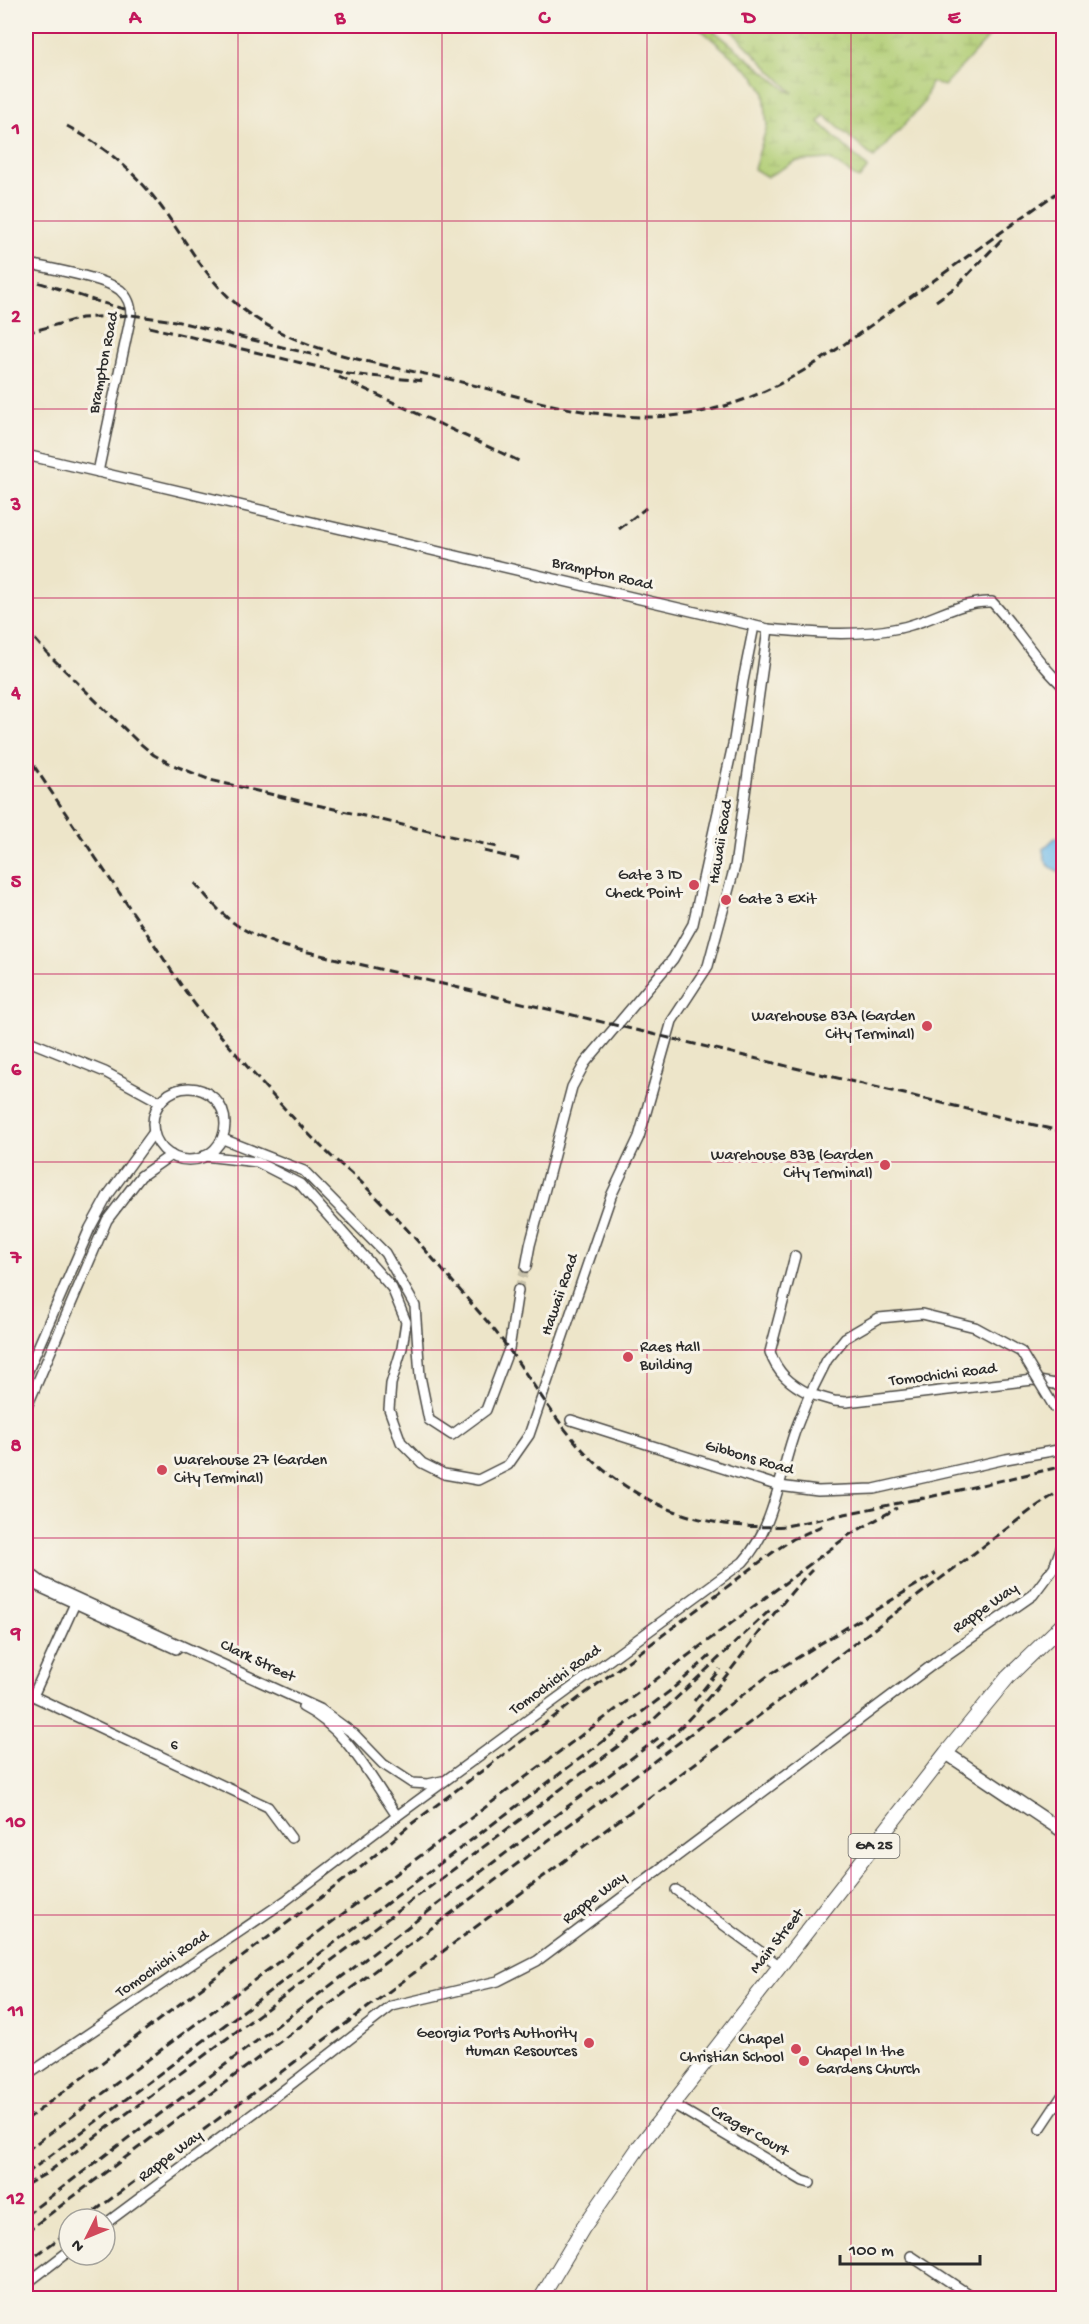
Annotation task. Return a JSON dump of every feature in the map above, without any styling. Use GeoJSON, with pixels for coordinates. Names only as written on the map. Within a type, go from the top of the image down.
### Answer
{"type":"FeatureCollection","features":[{"type":"Feature","properties":{"kind":"main road","name":"Main Street"},"geometry":{"type":"LineString","coordinates":[[541,2298],[603,2197],[673,2104],[945,1753],[1008,1677],[1064,1623]]}},
{"type":"Feature","properties":{"kind":"street","name":"Brampton Road"},"geometry":{"type":"LineString","coordinates":[[26,264],[108,283],[120,290],[130,304],[130,315],[98,472]]}},
{"type":"Feature","properties":{"kind":"street","name":"Brampton Road"},"geometry":{"type":"LineString","coordinates":[[26,454],[768,629],[802,632],[870,632],[900,628],[976,601],[992,602],[1005,615],[1034,656],[1064,687]]}},
{"type":"Feature","properties":{"kind":"street","name":"Hawaii Road"},"geometry":{"type":"LineString","coordinates":[[526,1267],[572,1087],[585,1063],[673,959],[693,924],[734,740],[754,626]]}},
{"type":"Feature","properties":{"kind":"street","name":"Hawaii Road"},"geometry":{"type":"LineString","coordinates":[[204,1156],[257,1162],[300,1184],[392,1288],[406,1322],[402,1348],[392,1384],[389,1409],[401,1442],[422,1463],[444,1474],[478,1480],[508,1465],[530,1435],[611,1196],[639,1137],[672,1021],[708,966],[735,866],[768,629]]}},
{"type":"Feature","properties":{"kind":"street"},"geometry":{"type":"LineString","coordinates":[[26,1040],[105,1072],[160,1102]]}},
{"type":"Feature","properties":{"kind":"street"},"geometry":{"type":"LineString","coordinates":[[190,1087],[212,1095],[220,1104],[225,1115],[226,1127],[217,1148],[204,1156],[188,1160],[171,1155],[159,1143],[154,1132],[155,1112],[160,1102],[168,1094],[178,1089],[190,1087]]}},
{"type":"Feature","properties":{"kind":"street"},"geometry":{"type":"LineString","coordinates":[[26,1375],[90,1228],[108,1195],[154,1132]]}},
{"type":"Feature","properties":{"kind":"street"},"geometry":{"type":"LineString","coordinates":[[222,1138],[304,1171],[385,1253],[415,1306],[420,1376],[429,1420],[452,1435],[486,1410],[509,1350],[518,1290]]}},
{"type":"Feature","properties":{"kind":"street"},"geometry":{"type":"LineString","coordinates":[[26,1409],[107,1220],[141,1176],[171,1155]]}},
{"type":"Feature","properties":{"kind":"street"},"geometry":{"type":"LineString","coordinates":[[795,1256],[770,1352],[775,1366],[796,1387],[810,1394],[826,1360],[845,1338],[879,1318],[922,1314],[975,1327],[1021,1352],[1058,1414],[1064,1465]]}},
{"type":"Feature","properties":{"kind":"street","name":"Tomochichi Road"},"geometry":{"type":"LineString","coordinates":[[26,2076],[285,1901],[743,1562],[752,1553],[763,1533],[793,1436],[810,1394],[846,1402],[1033,1380],[1055,1384],[1064,1390]]}},
{"type":"Feature","properties":{"kind":"street","name":"Gibbons Road"},"geometry":{"type":"LineString","coordinates":[[572,1420],[779,1486],[819,1491],[874,1489],[1006,1459],[1064,1449]]}},
{"type":"Feature","properties":{"kind":"street","name":"Rappe Way"},"geometry":{"type":"LineString","coordinates":[[117,2215],[249,2117],[392,2006],[498,1981],[537,1961],[935,1663],[1033,1595],[1054,1567],[1064,1540]]}},
{"type":"Feature","properties":{"kind":"street","name":"Clark Street"},"geometry":{"type":"LineString","coordinates":[[26,1570],[76,1601],[312,1712],[329,1723],[346,1741],[397,1816]]}},
{"type":"Feature","properties":{"kind":"street","name":"Clark Street"},"geometry":{"type":"LineString","coordinates":[[27,1582],[76,1601],[321,1709],[354,1734],[383,1764],[412,1783],[428,1784],[445,1781]]}},
{"type":"Feature","properties":{"kind":"street","name":"6"},"geometry":{"type":"LineString","coordinates":[[76,1601],[33,1696],[268,1807],[291,1838]]}},
{"type":"Feature","properties":{"kind":"street"},"geometry":{"type":"LineString","coordinates":[[945,1753],[1064,1832]]}},
{"type":"Feature","properties":{"kind":"street"},"geometry":{"type":"LineString","coordinates":[[676,1890],[780,1966]]}},
{"type":"Feature","properties":{"kind":"street"},"geometry":{"type":"LineString","coordinates":[[1040,2129],[1064,2093]]}},
{"type":"Feature","properties":{"kind":"street","name":"Crager Court"},"geometry":{"type":"LineString","coordinates":[[673,2104],[763,2158],[810,2183]]}},
{"type":"Feature","properties":{"kind":"street"},"geometry":{"type":"LineString","coordinates":[[911,2256],[974,2298]]}},
{"type":"Feature","properties":{"kind":"street"},"geometry":{"type":"LineString","coordinates":[[26,2284],[57,2260]]}},
{"type":"Feature","properties":{"kind":"green space"},"geometry":{"type":"Polygon","coordinates":[[[697,26],[708,26],[793,93],[727,26],[999,26],[944,86],[931,82],[924,103],[874,158],[824,115],[819,122],[868,168],[859,179],[829,159],[796,161],[767,177],[754,169],[767,126],[764,92],[754,76],[697,26]]]}},
{"type":"Feature","properties":{"kind":"water"},"geometry":{"type":"Polygon","coordinates":[[[1064,837],[1063,873],[1048,865],[1043,849],[1055,838],[1064,837]]]}},
{"type":"Feature","properties":{"kind":"tunnel"},"geometry":{"type":"LineString","coordinates":[[518,1290],[526,1267]]}},
{"type":"Feature","properties":{"kind":"railway"},"geometry":{"type":"LineString","coordinates":[[67,126],[102,148],[134,175],[152,195],[221,290],[252,316],[275,330],[351,358],[574,410],[622,416],[684,415],[719,407],[783,382],[842,346],[1064,188]]}},
{"type":"Feature","properties":{"kind":"railway"},"geometry":{"type":"LineString","coordinates":[[936,301],[957,286],[1002,239]]}},
{"type":"Feature","properties":{"kind":"railway"},"geometry":{"type":"LineString","coordinates":[[26,279],[129,310]]}},
{"type":"Feature","properties":{"kind":"railway"},"geometry":{"type":"LineString","coordinates":[[26,333],[81,318],[131,315],[175,321],[319,356]]}},
{"type":"Feature","properties":{"kind":"railway"},"geometry":{"type":"LineString","coordinates":[[149,327],[348,374],[424,381]]}},
{"type":"Feature","properties":{"kind":"railway"},"geometry":{"type":"LineString","coordinates":[[339,377],[521,462]]}},
{"type":"Feature","properties":{"kind":"railway"},"geometry":{"type":"LineString","coordinates":[[619,529],[646,508]]}},
{"type":"Feature","properties":{"kind":"railway"},"geometry":{"type":"LineString","coordinates":[[26,629],[47,653],[136,740],[154,755],[171,764],[210,780],[497,847]]}},
{"type":"Feature","properties":{"kind":"railway"},"geometry":{"type":"LineString","coordinates":[[26,754],[201,1012],[299,1124],[357,1178],[426,1251],[502,1340],[564,1428],[600,1467],[621,1483],[659,1505],[699,1519],[742,1526],[786,1526],[923,1498]]}},
{"type":"Feature","properties":{"kind":"railway"},"geometry":{"type":"LineString","coordinates":[[484,851],[522,860]]}},
{"type":"Feature","properties":{"kind":"railway"},"geometry":{"type":"LineString","coordinates":[[195,883],[233,922],[254,935],[283,946],[1064,1132]]}},
{"type":"Feature","properties":{"kind":"railway"},"geometry":{"type":"LineString","coordinates":[[916,1500],[1064,1466]]}},
{"type":"Feature","properties":{"kind":"railway"},"geometry":{"type":"LineString","coordinates":[[100,2207],[1034,1508],[1064,1488]]}},
{"type":"Feature","properties":{"kind":"railway"},"geometry":{"type":"LineString","coordinates":[[26,2151],[849,1535],[897,1508]]}},
{"type":"Feature","properties":{"kind":"railway"},"geometry":{"type":"LineString","coordinates":[[26,2120],[360,1868],[410,1825],[776,1550],[793,1539],[826,1524]]}},
{"type":"Feature","properties":{"kind":"railway"},"geometry":{"type":"LineString","coordinates":[[657,1748],[700,1707],[812,1570]]}},
{"type":"Feature","properties":{"kind":"railway"},"geometry":{"type":"LineString","coordinates":[[26,2232],[769,1675],[936,1573]]}},
{"type":"Feature","properties":{"kind":"railway"},"geometry":{"type":"LineString","coordinates":[[26,2185],[47,2173],[652,1721],[771,1609]]}},
{"type":"Feature","properties":{"kind":"railway"},"geometry":{"type":"LineString","coordinates":[[26,2174],[670,1691],[710,1656]]}},
{"type":"Feature","properties":{"kind":"railway"},"geometry":{"type":"LineString","coordinates":[[694,1701],[720,1669]]}},
{"type":"Feature","properties":{"kind":"railway"},"geometry":{"type":"LineString","coordinates":[[26,2215],[661,1736]]}},
{"type":"Feature","properties":{"kind":"railway"},"geometry":{"type":"LineString","coordinates":[[26,2263],[57,2240]]}},
{"type":"Feature","properties":{"kind":"place","name":"Gate 3 ID Check Point"},"geometry":{"type":"Point","coordinates":[694,885]}},
{"type":"Feature","properties":{"kind":"place","name":"Gate 3 Exit"},"geometry":{"type":"Point","coordinates":[726,900]}},
{"type":"Feature","properties":{"kind":"place","name":"Warehouse 83A (Garden City Terminal)"},"geometry":{"type":"Point","coordinates":[927,1026]}},
{"type":"Feature","properties":{"kind":"place","name":"Warehouse 83B (Garden City Terminal)"},"geometry":{"type":"Point","coordinates":[885,1165]}},
{"type":"Feature","properties":{"kind":"place","name":"Raes Hall Building"},"geometry":{"type":"Point","coordinates":[628,1357]}},
{"type":"Feature","properties":{"kind":"place","name":"Warehouse 27 (Garden City Terminal)"},"geometry":{"type":"Point","coordinates":[162,1470]}},
{"type":"Feature","properties":{"kind":"place","name":"Georgia Ports Authority Human Resources"},"geometry":{"type":"Point","coordinates":[589,2043]}},
{"type":"Feature","properties":{"kind":"place","name":"Chapel Christian School"},"geometry":{"type":"Point","coordinates":[796,2049]}},
{"type":"Feature","properties":{"kind":"place","name":"Chapel In the Gardens Church"},"geometry":{"type":"Point","coordinates":[804,2061]}}]}
